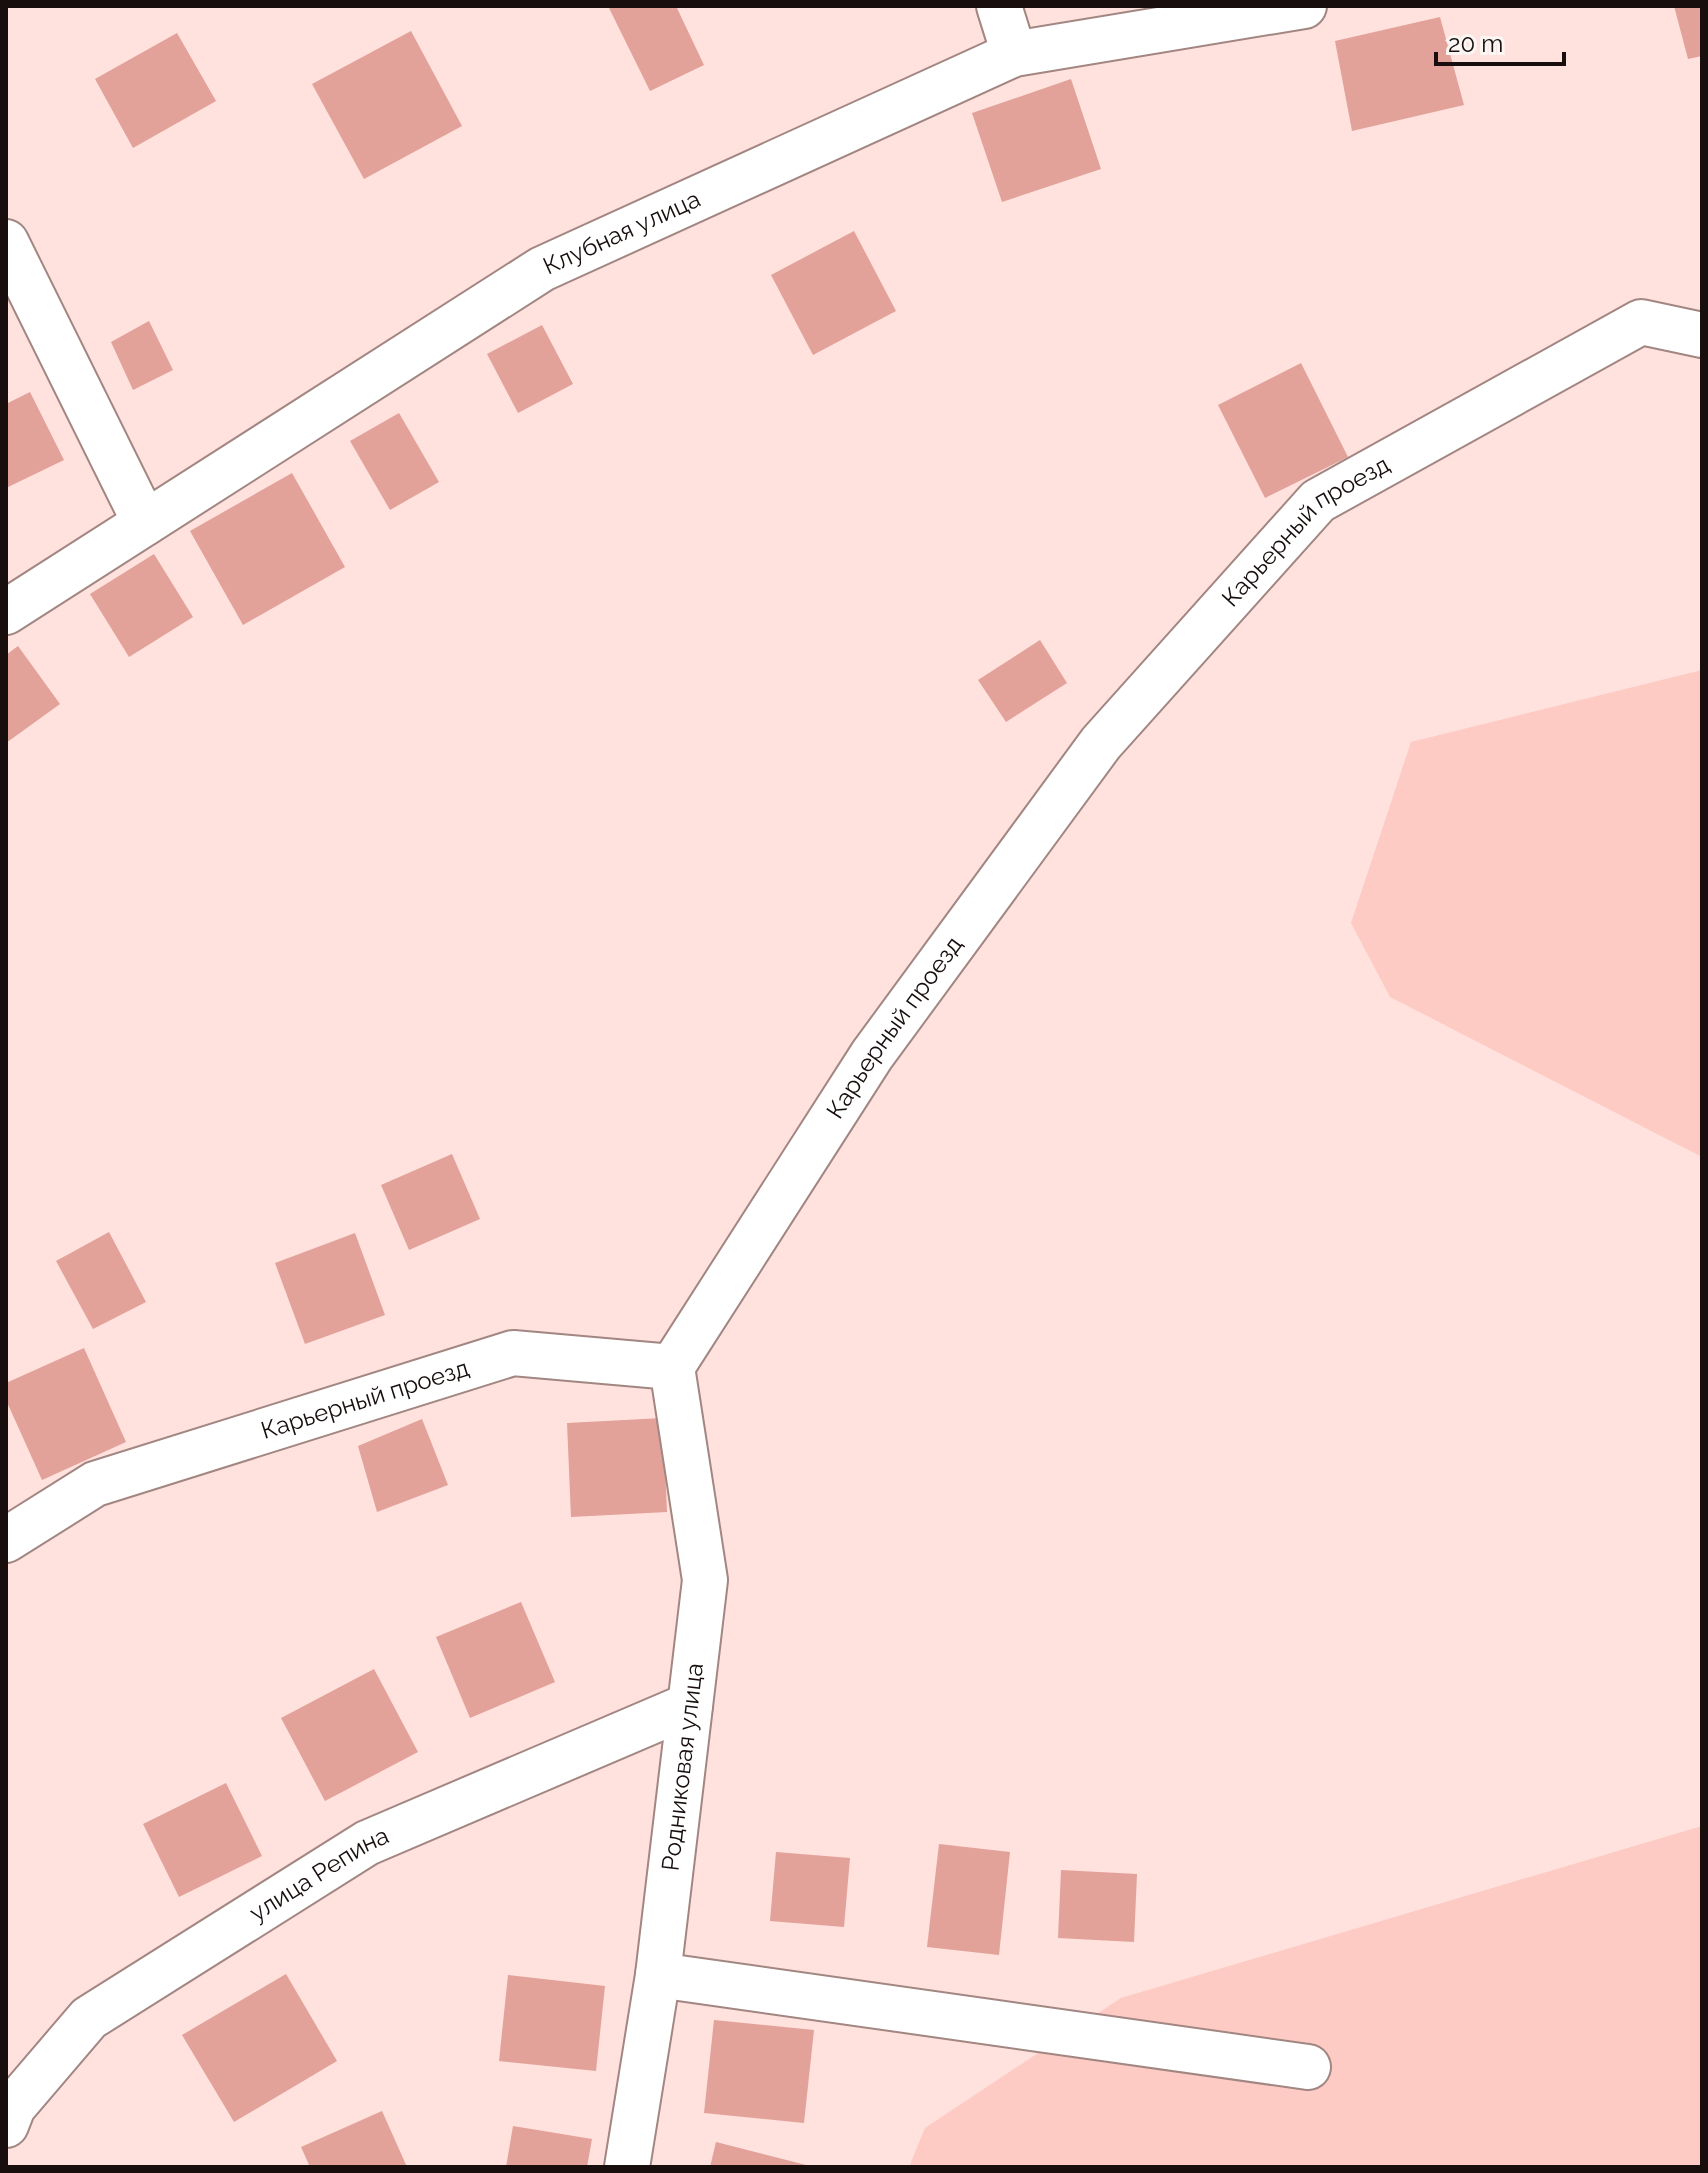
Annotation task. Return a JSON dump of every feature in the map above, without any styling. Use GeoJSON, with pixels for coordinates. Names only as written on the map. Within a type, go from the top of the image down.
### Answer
{"type":"FeatureCollection","features":[{"type":"Feature","properties":{"kind":"street"},"geometry":{"type":"LineString","coordinates":[[999,6],[1014,54]]}},
{"type":"Feature","properties":{"kind":"street","name":"Клубная улица"},"geometry":{"type":"LineString","coordinates":[[6,612],[542,269],[1014,54],[1304,6]]}},
{"type":"Feature","properties":{"kind":"street"},"geometry":{"type":"LineString","coordinates":[[6,242],[145,523]]}},
{"type":"Feature","properties":{"kind":"street","name":"Карьерный проезд"},"geometry":{"type":"LineString","coordinates":[[6,1540],[95,1484],[513,1353],[672,1367],[872,1055],[1101,743],[1318,501],[1641,322],[1702,335]]}},
{"type":"Feature","properties":{"kind":"street","name":"Родниковая улица"},"geometry":{"type":"LineString","coordinates":[[627,2167],[658,1975],[705,1580],[672,1367]]}},
{"type":"Feature","properties":{"kind":"street","name":"улица Репина"},"geometry":{"type":"LineString","coordinates":[[6,2125],[13,2107],[89,2018],[367,1843],[690,1705]]}},
{"type":"Feature","properties":{"kind":"street"},"geometry":{"type":"LineString","coordinates":[[658,1975],[1308,2067]]}},
{"type":"Feature","properties":{"kind":"shaded area"},"geometry":{"type":"Polygon","coordinates":[[[1702,670],[1702,1157],[1390,997],[1351,923],[1411,742],[1702,670]]]}},
{"type":"Feature","properties":{"kind":"shaded area"},"geometry":{"type":"Polygon","coordinates":[[[1702,1826],[1702,2167],[909,2167],[925,2128],[1121,1998],[1702,1826]]]}},
{"type":"Feature","properties":{"kind":"building"},"geometry":{"type":"Polygon","coordinates":[[[608,6],[676,6],[704,65],[650,91],[608,6]]]}},
{"type":"Feature","properties":{"kind":"building"},"geometry":{"type":"Polygon","coordinates":[[[1674,6],[1702,6],[1702,56],[1688,59],[1674,6]]]}},
{"type":"Feature","properties":{"kind":"building"},"geometry":{"type":"Polygon","coordinates":[[[1440,17],[1464,105],[1352,131],[1335,41],[1440,17]]]}},
{"type":"Feature","properties":{"kind":"building"},"geometry":{"type":"Polygon","coordinates":[[[411,31],[462,126],[364,179],[312,84],[411,31]]]}},
{"type":"Feature","properties":{"kind":"building"},"geometry":{"type":"Polygon","coordinates":[[[177,33],[216,101],[133,148],[95,79],[177,33]]]}},
{"type":"Feature","properties":{"kind":"building"},"geometry":{"type":"Polygon","coordinates":[[[1071,79],[1101,169],[1002,202],[972,113],[1071,79]]]}},
{"type":"Feature","properties":{"kind":"building"},"geometry":{"type":"Polygon","coordinates":[[[854,231],[896,311],[813,355],[771,275],[854,231]]]}},
{"type":"Feature","properties":{"kind":"building"},"geometry":{"type":"Polygon","coordinates":[[[149,321],[173,370],[133,390],[111,342],[149,321]]]}},
{"type":"Feature","properties":{"kind":"building"},"geometry":{"type":"Polygon","coordinates":[[[542,325],[573,384],[518,413],[487,354],[542,325]]]}},
{"type":"Feature","properties":{"kind":"building"},"geometry":{"type":"Polygon","coordinates":[[[1301,363],[1348,457],[1265,498],[1218,405],[1301,363]]]}},
{"type":"Feature","properties":{"kind":"building"},"geometry":{"type":"Polygon","coordinates":[[[30,392],[64,460],[6,488],[6,404],[30,392]]]}},
{"type":"Feature","properties":{"kind":"building"},"geometry":{"type":"Polygon","coordinates":[[[399,413],[439,482],[390,510],[350,441],[399,413]]]}},
{"type":"Feature","properties":{"kind":"building"},"geometry":{"type":"Polygon","coordinates":[[[292,473],[345,567],[243,625],[190,531],[292,473]]]}},
{"type":"Feature","properties":{"kind":"building"},"geometry":{"type":"Polygon","coordinates":[[[154,554],[193,617],[129,657],[90,594],[154,554]]]}},
{"type":"Feature","properties":{"kind":"building"},"geometry":{"type":"Polygon","coordinates":[[[1040,640],[1067,683],[1006,722],[978,680],[1040,640]]]}},
{"type":"Feature","properties":{"kind":"building"},"geometry":{"type":"Polygon","coordinates":[[[18,646],[60,704],[6,743],[6,655],[18,646]]]}},
{"type":"Feature","properties":{"kind":"building"},"geometry":{"type":"Polygon","coordinates":[[[452,1154],[480,1219],[409,1250],[381,1185],[452,1154]]]}},
{"type":"Feature","properties":{"kind":"building"},"geometry":{"type":"Polygon","coordinates":[[[109,1232],[146,1302],[93,1329],[56,1261],[109,1232]]]}},
{"type":"Feature","properties":{"kind":"building"},"geometry":{"type":"Polygon","coordinates":[[[355,1233],[385,1315],[305,1344],[275,1263],[355,1233]]]}},
{"type":"Feature","properties":{"kind":"building"},"geometry":{"type":"Polygon","coordinates":[[[84,1348],[126,1442],[42,1480],[6,1400],[6,1383],[84,1348]]]}},
{"type":"Feature","properties":{"kind":"building"},"geometry":{"type":"Polygon","coordinates":[[[663,1418],[667,1512],[571,1517],[567,1423],[663,1418]]]}},
{"type":"Feature","properties":{"kind":"building"},"geometry":{"type":"Polygon","coordinates":[[[422,1419],[448,1485],[377,1512],[358,1446],[422,1419]]]}},
{"type":"Feature","properties":{"kind":"building"},"geometry":{"type":"Polygon","coordinates":[[[521,1602],[555,1682],[470,1718],[436,1637],[521,1602]]]}},
{"type":"Feature","properties":{"kind":"building"},"geometry":{"type":"Polygon","coordinates":[[[374,1669],[418,1752],[325,1801],[281,1718],[374,1669]]]}},
{"type":"Feature","properties":{"kind":"building"},"geometry":{"type":"Polygon","coordinates":[[[226,1783],[262,1856],[179,1897],[143,1824],[226,1783]]]}},
{"type":"Feature","properties":{"kind":"building"},"geometry":{"type":"Polygon","coordinates":[[[939,1844],[1010,1852],[999,1955],[927,1947],[939,1844]]]}},
{"type":"Feature","properties":{"kind":"building"},"geometry":{"type":"Polygon","coordinates":[[[776,1852],[850,1858],[844,1927],[770,1921],[776,1852]]]}},
{"type":"Feature","properties":{"kind":"building"},"geometry":{"type":"Polygon","coordinates":[[[1061,1870],[1137,1874],[1134,1942],[1058,1938],[1061,1870]]]}},
{"type":"Feature","properties":{"kind":"building"},"geometry":{"type":"Polygon","coordinates":[[[286,1974],[337,2061],[234,2122],[182,2035],[286,1974]]]}},
{"type":"Feature","properties":{"kind":"building"},"geometry":{"type":"Polygon","coordinates":[[[508,1975],[605,1986],[596,2071],[499,2061],[508,1975]]]}},
{"type":"Feature","properties":{"kind":"building"},"geometry":{"type":"Polygon","coordinates":[[[714,2020],[814,2030],[804,2123],[704,2113],[714,2020]]]}},
{"type":"Feature","properties":{"kind":"building"},"geometry":{"type":"Polygon","coordinates":[[[382,2111],[407,2167],[310,2167],[301,2147],[382,2111]]]}},
{"type":"Feature","properties":{"kind":"building"},"geometry":{"type":"Polygon","coordinates":[[[513,2126],[592,2139],[587,2167],[506,2167],[513,2126]]]}},
{"type":"Feature","properties":{"kind":"building"},"geometry":{"type":"Polygon","coordinates":[[[716,2142],[810,2166],[810,2167],[710,2167],[716,2142]]]}}]}
